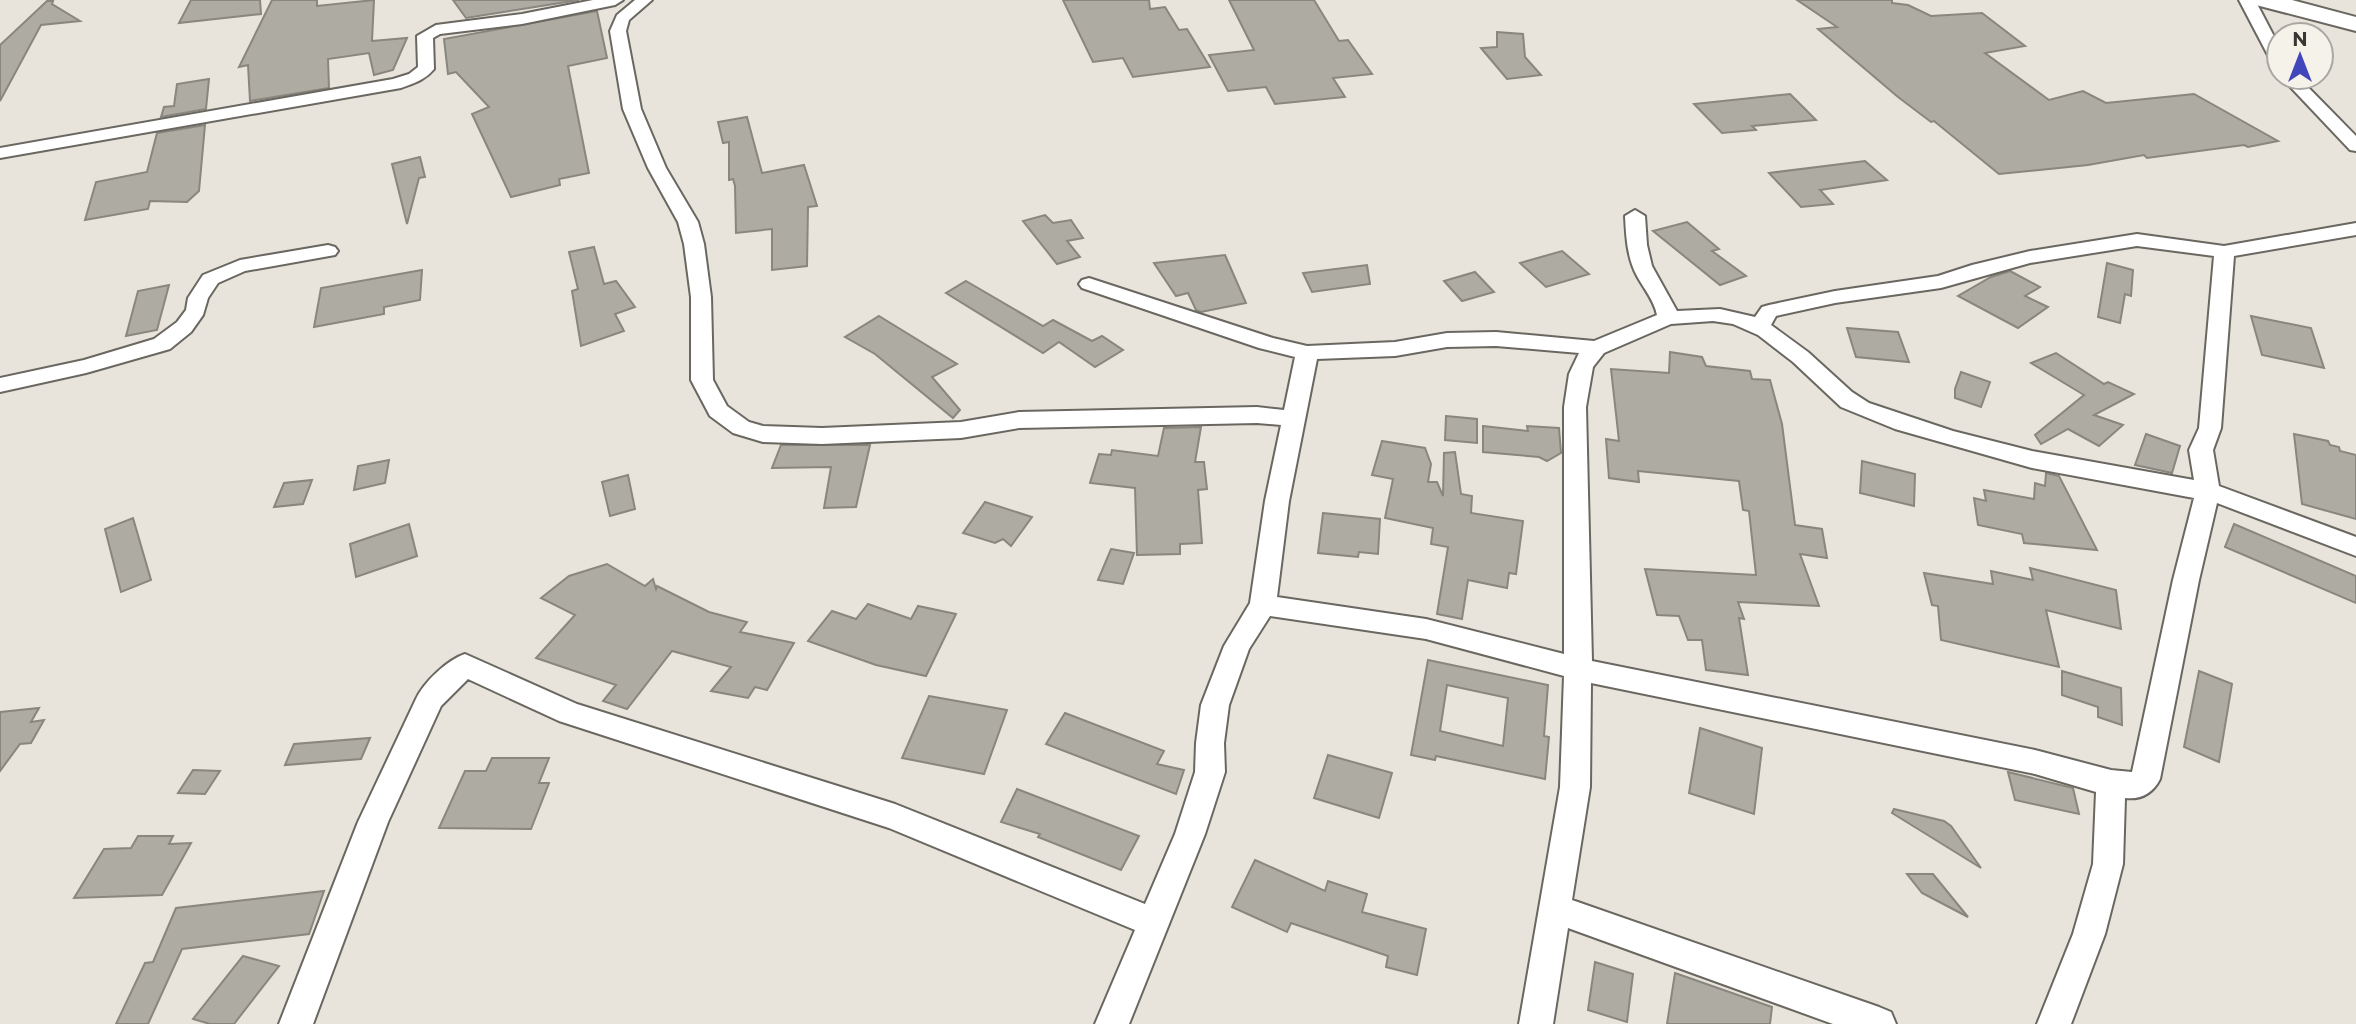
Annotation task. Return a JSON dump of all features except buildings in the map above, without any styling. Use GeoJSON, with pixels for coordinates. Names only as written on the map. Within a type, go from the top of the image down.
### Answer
{"type":"FeatureCollection","features":[{"type":"Feature","properties":{"kind":"highway"},"geometry":{"type":"LineString","coordinates":[[2264,0],[2356,24]]}},
{"type":"Feature","properties":{"kind":"street"},"geometry":{"type":"LineString","coordinates":[[0,153],[395,84],[415,78],[426,69],[425,36],[436,30],[522,19],[615,0]]}},
{"type":"Feature","properties":{"kind":"street"},"geometry":{"type":"LineString","coordinates":[[644,0],[622,19],[618,31],[632,109],[653,159],[688,222],[694,244],[701,297],[702,380],[718,411],[741,428],[763,434],[821,436],[961,430],[1019,419],[1257,415],[1294,418]]}},
{"type":"Feature","properties":{"kind":"street"},"geometry":{"type":"LineString","coordinates":[[2247,0],[2265,34]]}},
{"type":"Feature","properties":{"kind":"street"},"geometry":{"type":"LineString","coordinates":[[2303,91],[2356,146]]}},
{"type":"Feature","properties":{"kind":"street"},"geometry":{"type":"LineString","coordinates":[[1635,216],[1635,237],[1645,272],[1668,309],[1668,318]]}},
{"type":"Feature","properties":{"kind":"street"},"geometry":{"type":"LineString","coordinates":[[1759,327],[1769,311],[1835,297],[1941,282],[1979,269],[2082,248],[2137,240],[2224,252],[2356,229]]}},
{"type":"Feature","properties":{"kind":"street"},"geometry":{"type":"LineString","coordinates":[[0,385],[86,366],[162,344],[184,327],[196,311],[210,279],[224,271],[328,251]]}},
{"type":"Feature","properties":{"kind":"street"},"geometry":{"type":"LineString","coordinates":[[1262,605],[1426,629],[1578,670],[1643,681],[1829,723],[2035,762],[2111,783],[2135,786],[2145,779],[2186,580],[2208,491],[2201,450],[2210,428],[2224,252]]}},
{"type":"Feature","properties":{"kind":"street"},"geometry":{"type":"LineString","coordinates":[[1089,284],[1267,344],[1307,353],[1395,349],[1447,340],[1496,339],[1596,348]]}},
{"type":"Feature","properties":{"kind":"street"},"geometry":{"type":"LineString","coordinates":[[1536,1024],[1575,787],[1578,670],[1575,407],[1580,368],[1587,355],[1596,348],[1668,318],[1727,316],[1759,327],[1802,358],[1844,400],[1862,408],[1913,426],[2050,464],[2125,480],[2208,491],[2318,530],[2356,547]]}},
{"type":"Feature","properties":{"kind":"street"},"geometry":{"type":"LineString","coordinates":[[1112,1024],[1189,834],[1210,772],[1210,743],[1215,705],[1237,646],[1262,605],[1277,501],[1307,353]]}},
{"type":"Feature","properties":{"kind":"street"},"geometry":{"type":"LineString","coordinates":[[296,1024],[373,822],[430,699],[465,665],[569,713],[895,817],[1153,922]]}},
{"type":"Feature","properties":{"kind":"street"},"geometry":{"type":"LineString","coordinates":[[2054,1024],[2089,934],[2108,864],[2111,783]]}},
{"type":"Feature","properties":{"kind":"street"},"geometry":{"type":"LineString","coordinates":[[1555,908],[1879,1024]]}}]}
